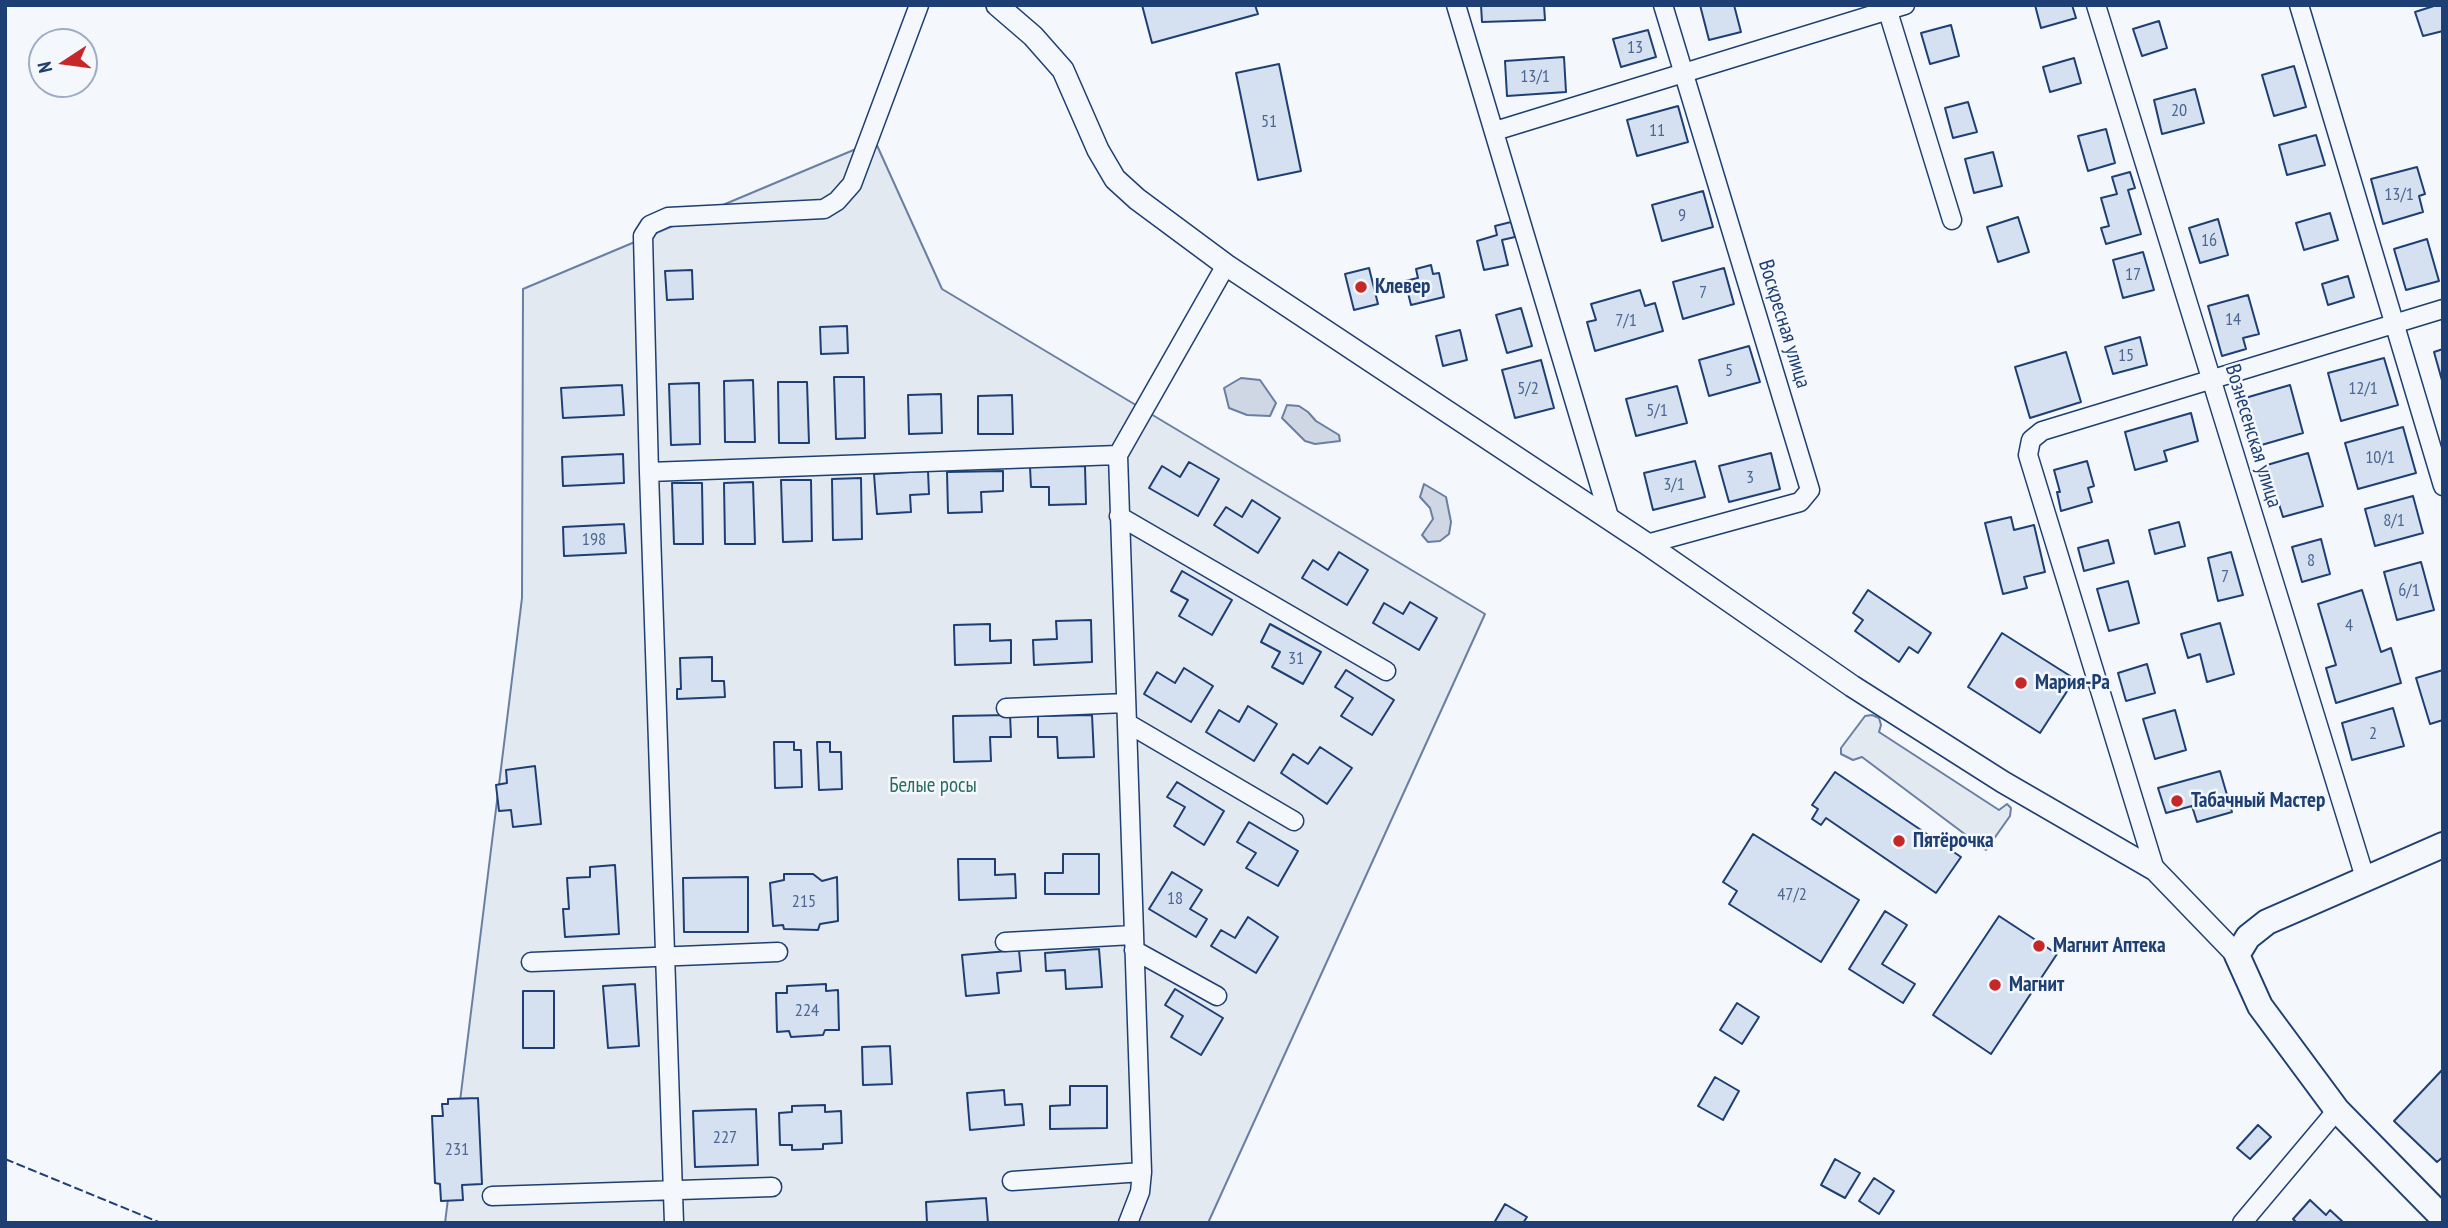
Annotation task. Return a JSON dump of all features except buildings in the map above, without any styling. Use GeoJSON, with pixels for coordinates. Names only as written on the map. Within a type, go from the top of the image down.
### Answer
{"type":"FeatureCollection","features":[{"type":"Feature","properties":{"kind":"main road"},"geometry":{"type":"LineString","coordinates":[[2443,845],[2366,881],[2267,922],[2248,937],[2237,954],[2260,1006],[2337,1110],[2443,1218]]}},
{"type":"Feature","properties":{"kind":"street"},"geometry":{"type":"LineString","coordinates":[[674,1223],[643,236],[650,225],[668,217],[824,209],[837,201],[852,184],[919,5]]}},
{"type":"Feature","properties":{"kind":"street"},"geometry":{"type":"LineString","coordinates":[[997,5],[1033,36],[1063,71],[1098,150],[1115,179],[1138,199],[1226,265],[1647,544],[1852,686],[2026,795],[2155,870],[2237,954]]}},
{"type":"Feature","properties":{"kind":"street"},"geometry":{"type":"LineString","coordinates":[[1456,5],[1610,520]]}},
{"type":"Feature","properties":{"kind":"street","name":"Воскресная улица"},"geometry":{"type":"LineString","coordinates":[[1647,544],[1800,502],[1810,490],[1663,5]]}},
{"type":"Feature","properties":{"kind":"street","name":"Вознесенская улица"},"geometry":{"type":"LineString","coordinates":[[2096,5],[2366,881]]}},
{"type":"Feature","properties":{"kind":"street"},"geometry":{"type":"LineString","coordinates":[[2299,5],[2443,486]]}},
{"type":"Feature","properties":{"kind":"street"},"geometry":{"type":"LineString","coordinates":[[1494,131],[1893,7],[1952,220]]}},
{"type":"Feature","properties":{"kind":"street"},"geometry":{"type":"LineString","coordinates":[[1128,1223],[1140,1192],[1142,1172],[1118,455],[1226,265]]}},
{"type":"Feature","properties":{"kind":"street"},"geometry":{"type":"LineString","coordinates":[[2155,870],[2028,455],[2031,440],[2042,431],[2443,309]]}},
{"type":"Feature","properties":{"kind":"street"},"geometry":{"type":"LineString","coordinates":[[649,472],[1118,455]]}},
{"type":"Feature","properties":{"kind":"street"},"geometry":{"type":"LineString","coordinates":[[1119,516],[1386,671]]}},
{"type":"Feature","properties":{"kind":"street"},"geometry":{"type":"LineString","coordinates":[[1006,708],[1126,704]]}},
{"type":"Feature","properties":{"kind":"street"},"geometry":{"type":"LineString","coordinates":[[1127,723],[1294,821]]}},
{"type":"Feature","properties":{"kind":"street"},"geometry":{"type":"LineString","coordinates":[[1005,942],[1134,943],[1217,996]]}},
{"type":"Feature","properties":{"kind":"street"},"geometry":{"type":"LineString","coordinates":[[531,962],[778,952]]}},
{"type":"Feature","properties":{"kind":"street"},"geometry":{"type":"LineString","coordinates":[[2242,1223],[2337,1110]]}},
{"type":"Feature","properties":{"kind":"street"},"geometry":{"type":"LineString","coordinates":[[1012,1181],[1142,1172]]}},
{"type":"Feature","properties":{"kind":"street"},"geometry":{"type":"LineString","coordinates":[[492,1196],[772,1187]]}},
{"type":"Feature","properties":{"kind":"green space","name":"Белые росы"},"geometry":{"type":"Polygon","coordinates":[[[875,141],[942,289],[1485,614],[1208,1223],[445,1223],[522,598],[523,289],[875,141]]]}},
{"type":"Feature","properties":{"kind":"green space"},"geometry":{"type":"Polygon","coordinates":[[[1865,716],[1879,718],[1879,732],[1999,810],[2007,804],[2011,808],[2010,816],[1986,850],[1862,757],[1853,760],[1841,754],[1841,748],[1865,716]]]}},
{"type":"Feature","properties":{"kind":"shaded area"},"geometry":{"type":"Polygon","coordinates":[[[1241,378],[1260,380],[1276,403],[1270,416],[1247,415],[1229,408],[1224,388],[1241,378]]]}},
{"type":"Feature","properties":{"kind":"shaded area"},"geometry":{"type":"Polygon","coordinates":[[[1287,405],[1299,406],[1308,412],[1316,421],[1339,435],[1340,441],[1315,444],[1305,441],[1282,418],[1287,405]]]}},
{"type":"Feature","properties":{"kind":"shaded area"},"geometry":{"type":"Polygon","coordinates":[[[1424,484],[1446,497],[1451,522],[1449,534],[1440,541],[1428,542],[1422,535],[1433,519],[1430,508],[1420,497],[1424,484]]]}},
{"type":"Feature","properties":{"kind":"fence"},"geometry":{"type":"LineString","coordinates":[[5,1159],[161,1223]]}},
{"type":"Feature","properties":{"kind":"place","name":"Клевер"},"geometry":{"type":"Point","coordinates":[1361,287]}},
{"type":"Feature","properties":{"kind":"place","name":"Мария-Ра"},"geometry":{"type":"Point","coordinates":[2021,683]}},
{"type":"Feature","properties":{"kind":"place","name":"Табачный Мастер"},"geometry":{"type":"Point","coordinates":[2177,801]}},
{"type":"Feature","properties":{"kind":"place","name":"Пятёрочка"},"geometry":{"type":"Point","coordinates":[1899,841]}},
{"type":"Feature","properties":{"kind":"place","name":"Магнит Аптека"},"geometry":{"type":"Point","coordinates":[2039,946]}},
{"type":"Feature","properties":{"kind":"place","name":"Магнит"},"geometry":{"type":"Point","coordinates":[1995,985]}}]}
